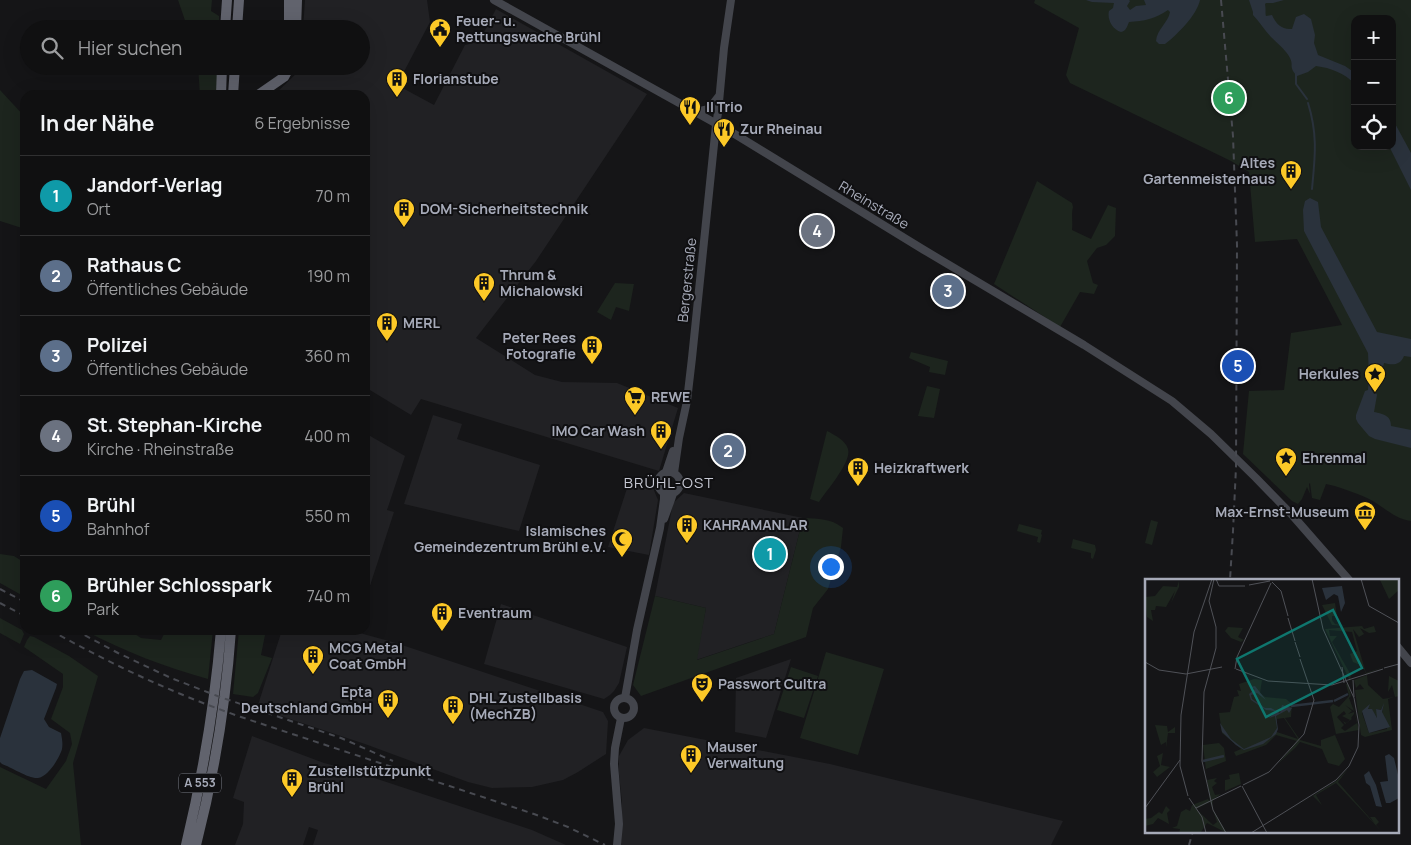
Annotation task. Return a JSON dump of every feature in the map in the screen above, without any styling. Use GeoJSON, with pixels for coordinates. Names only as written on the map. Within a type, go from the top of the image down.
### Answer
{"type":"FeatureCollection","features":[{"type":"Feature","properties":{"kind":"highway"},"geometry":{"type":"LineString","coordinates":[[226,20],[227,0]]}},
{"type":"Feature","properties":{"kind":"highway"},"geometry":{"type":"LineString","coordinates":[[239,0],[239,20]]}},
{"type":"Feature","properties":{"kind":"highway"},"geometry":{"type":"LineString","coordinates":[[289,0],[289,20]]}},
{"type":"Feature","properties":{"kind":"highway"},"geometry":{"type":"LineString","coordinates":[[296,20],[297,0]]}},
{"type":"Feature","properties":{"kind":"highway"},"geometry":{"type":"LineString","coordinates":[[221,90],[222,75]]}},
{"type":"Feature","properties":{"kind":"highway"},"geometry":{"type":"LineString","coordinates":[[232,90],[233,75]]}},
{"type":"Feature","properties":{"kind":"highway"},"geometry":{"type":"LineString","coordinates":[[265,90],[285,75]]}},
{"type":"Feature","properties":{"kind":"highway","name":"A 553"},"geometry":{"type":"LineString","coordinates":[[220,688],[221,635]]}},
{"type":"Feature","properties":{"kind":"highway","name":"A 553"},"geometry":{"type":"LineString","coordinates":[[196,845],[208,789],[220,688],[230,635]]}},
{"type":"Feature","properties":{"kind":"highway","name":"A 553"},"geometry":{"type":"LineString","coordinates":[[186,845],[216,722]]}},
{"type":"Feature","properties":{"kind":"main road","name":"Rheinstraße"},"geometry":{"type":"LineString","coordinates":[[494,0],[733,133],[1084,345],[1172,401],[1228,451],[1293,516],[1349,579]]}},
{"type":"Feature","properties":{"kind":"main road","name":"Bergerstraße"},"geometry":{"type":"LineString","coordinates":[[670,473],[679,438],[692,358],[724,48],[731,0]]}},
{"type":"Feature","properties":{"kind":"main road"},"geometry":{"type":"LineString","coordinates":[[695,112],[709,109],[720,94]]}},
{"type":"Feature","properties":{"kind":"main road","name":"Bergerstraße"},"geometry":{"type":"LineString","coordinates":[[625,698],[637,630],[660,528],[664,493],[657,484],[661,475],[670,473],[679,478],[680,485],[673,494],[660,528]]}},
{"type":"Feature","properties":{"kind":"main road"},"geometry":{"type":"LineString","coordinates":[[664,493],[673,494]]}},
{"type":"Feature","properties":{"kind":"main road"},"geometry":{"type":"LineString","coordinates":[[1398,647],[1411,664]]}},
{"type":"Feature","properties":{"kind":"main road"},"geometry":{"type":"LineString","coordinates":[[625,698],[631,701],[634,709],[630,716],[621,718],[615,712],[614,706],[618,700],[625,698]]}},
{"type":"Feature","properties":{"kind":"main road"},"geometry":{"type":"LineString","coordinates":[[617,845],[620,824],[614,764],[621,718]]}},
{"type":"Feature","properties":{"kind":"shaded area"},"geometry":{"type":"Polygon","coordinates":[[[178,0],[212,0],[211,11],[219,16],[219,20],[185,20],[178,0]]]}},
{"type":"Feature","properties":{"kind":"shaded area"},"geometry":{"type":"Polygon","coordinates":[[[305,0],[427,0],[430,22],[397,85],[434,105],[465,45],[479,42],[496,9],[647,94],[536,261],[476,338],[535,375],[562,382],[617,383],[678,408],[659,471],[421,399],[411,415],[370,390],[370,90],[279,90],[295,75],[370,75],[370,20],[304,20],[305,0]]]}},
{"type":"Feature","properties":{"kind":"shaded area"},"geometry":{"type":"Polygon","coordinates":[[[1035,0],[1411,0],[1411,521],[1399,518],[1363,496],[1326,484],[1320,500],[1312,498],[1310,483],[1310,494],[1307,487],[1298,504],[1292,501],[1243,454],[1249,391],[1284,390],[1291,333],[1342,325],[1297,239],[1255,242],[1249,172],[1231,161],[1070,83],[1066,75],[1079,28],[1034,3],[1035,0]]]}},
{"type":"Feature","properties":{"kind":"shaded area"},"geometry":{"type":"Polygon","coordinates":[[[1086,0],[1129,0],[1127,6],[1130,10],[1136,6],[1146,5],[1144,0],[1200,0],[1195,12],[1181,30],[1165,44],[1159,44],[1156,41],[1157,37],[1169,16],[1170,12],[1168,10],[1159,16],[1129,22],[1125,30],[1121,32],[1113,26],[1109,17],[1109,11],[1113,8],[1114,3],[1086,0]]]}},
{"type":"Feature","properties":{"kind":"shaded area"},"geometry":{"type":"Polygon","coordinates":[[[1249,0],[1284,0],[1266,3],[1266,16],[1272,15],[1277,24],[1292,29],[1296,17],[1304,14],[1311,19],[1315,35],[1314,43],[1318,55],[1351,70],[1351,81],[1337,72],[1316,66],[1308,72],[1297,76],[1284,49],[1253,15],[1249,0]]]}},
{"type":"Feature","properties":{"kind":"shaded area"},"geometry":{"type":"Polygon","coordinates":[[[199,75],[218,75],[217,90],[200,90],[199,75]]]}},
{"type":"Feature","properties":{"kind":"shaded area"},"geometry":{"type":"Polygon","coordinates":[[[0,90],[20,112],[20,227],[0,221],[0,90]]]}},
{"type":"Feature","properties":{"kind":"shaded area"},"geometry":{"type":"Polygon","coordinates":[[[1396,125],[1411,153],[1411,190],[1391,150],[1396,150],[1396,125]]]}},
{"type":"Feature","properties":{"kind":"shaded area"},"geometry":{"type":"Polygon","coordinates":[[[1037,181],[1072,203],[1072,230],[1091,239],[1108,205],[1116,208],[1115,236],[1106,245],[1097,248],[1087,261],[1093,283],[1098,285],[1094,294],[1080,292],[1060,327],[994,284],[1037,181]]]}},
{"type":"Feature","properties":{"kind":"shaded area"},"geometry":{"type":"Polygon","coordinates":[[[1310,198],[1318,202],[1321,227],[1377,332],[1411,339],[1411,357],[1404,356],[1396,364],[1384,363],[1380,380],[1373,382],[1371,389],[1377,395],[1374,412],[1388,417],[1391,426],[1411,430],[1411,448],[1369,436],[1356,419],[1365,391],[1368,390],[1368,353],[1304,231],[1303,210],[1305,201],[1310,198]]]}},
{"type":"Feature","properties":{"kind":"shaded area"},"geometry":{"type":"Polygon","coordinates":[[[615,283],[634,284],[629,311],[616,307],[611,320],[597,312],[615,283]]]}},
{"type":"Feature","properties":{"kind":"shaded area"},"geometry":{"type":"Polygon","coordinates":[[[911,352],[948,361],[945,375],[929,372],[930,367],[909,358],[911,352]]]}},
{"type":"Feature","properties":{"kind":"shaded area"},"geometry":{"type":"Polygon","coordinates":[[[927,386],[940,389],[934,418],[918,416],[927,386]]]}},
{"type":"Feature","properties":{"kind":"shaded area"},"geometry":{"type":"Polygon","coordinates":[[[433,415],[462,424],[457,439],[540,465],[519,531],[404,504],[433,415]]]}},
{"type":"Feature","properties":{"kind":"shaded area"},"geometry":{"type":"Polygon","coordinates":[[[827,431],[845,443],[848,455],[838,476],[819,502],[810,499],[827,431]]]}},
{"type":"Feature","properties":{"kind":"shaded area"},"geometry":{"type":"Polygon","coordinates":[[[370,436],[405,456],[387,510],[394,512],[370,586],[370,436]]]}},
{"type":"Feature","properties":{"kind":"shaded area"},"geometry":{"type":"Polygon","coordinates":[[[630,479],[653,488],[658,500],[649,555],[608,547],[630,479]]]}},
{"type":"Feature","properties":{"kind":"shaded area"},"geometry":{"type":"Polygon","coordinates":[[[684,493],[803,518],[774,634],[696,660],[706,608],[655,596],[673,503],[684,493]]]}},
{"type":"Feature","properties":{"kind":"shaded area"},"geometry":{"type":"Polygon","coordinates":[[[803,518],[829,521],[843,528],[841,547],[828,589],[813,608],[806,637],[641,696],[633,685],[655,596],[706,608],[697,660],[774,634],[803,518]]]}},
{"type":"Feature","properties":{"kind":"shaded area"},"geometry":{"type":"Polygon","coordinates":[[[1151,520],[1158,522],[1152,545],[1145,543],[1151,520]]]}},
{"type":"Feature","properties":{"kind":"shaded area"},"geometry":{"type":"Polygon","coordinates":[[[1019,524],[1042,530],[1040,543],[1037,542],[1038,537],[1017,531],[1019,524]]]}},
{"type":"Feature","properties":{"kind":"shaded area"},"geometry":{"type":"Polygon","coordinates":[[[1073,539],[1095,545],[1096,550],[1093,559],[1091,558],[1091,553],[1071,548],[1073,539]]]}},
{"type":"Feature","properties":{"kind":"shaded area"},"geometry":{"type":"Polygon","coordinates":[[[0,554],[14,556],[20,560],[20,594],[0,583],[0,554]]]}},
{"type":"Feature","properties":{"kind":"shaded area"},"geometry":{"type":"Polygon","coordinates":[[[501,604],[627,647],[619,683],[614,691],[604,699],[484,664],[501,604]]]}},
{"type":"Feature","properties":{"kind":"shaded area"},"geometry":{"type":"Polygon","coordinates":[[[0,618],[20,629],[20,635],[24,635],[20,644],[0,633],[0,618]]]}},
{"type":"Feature","properties":{"kind":"shaded area"},"geometry":{"type":"Polygon","coordinates":[[[94,635],[136,635],[141,638],[161,640],[164,635],[212,635],[208,679],[144,658],[94,635]]]}},
{"type":"Feature","properties":{"kind":"shaded area"},"geometry":{"type":"Polygon","coordinates":[[[239,635],[265,635],[261,655],[272,658],[258,693],[253,697],[233,694],[239,635]]]}},
{"type":"Feature","properties":{"kind":"shaded area"},"geometry":{"type":"Polygon","coordinates":[[[280,635],[367,635],[603,712],[608,721],[606,754],[563,780],[532,787],[492,788],[468,782],[365,744],[257,708],[280,635]]]}},
{"type":"Feature","properties":{"kind":"shaded area"},"geometry":{"type":"Polygon","coordinates":[[[30,636],[69,656],[98,676],[73,763],[81,845],[0,845],[0,767],[46,789],[66,761],[72,744],[70,733],[51,719],[63,687],[63,674],[24,647],[30,636]]]}},
{"type":"Feature","properties":{"kind":"shaded area"},"geometry":{"type":"Polygon","coordinates":[[[826,652],[884,669],[858,755],[800,738],[826,652]]]}},
{"type":"Feature","properties":{"kind":"shaded area"},"geometry":{"type":"Polygon","coordinates":[[[791,659],[766,738],[735,732],[736,678],[791,659]]]}},
{"type":"Feature","properties":{"kind":"shaded area"},"geometry":{"type":"Polygon","coordinates":[[[791,667],[818,676],[804,718],[777,710],[791,667]]]}},
{"type":"Feature","properties":{"kind":"shaded area"},"geometry":{"type":"Polygon","coordinates":[[[32,670],[57,684],[44,719],[49,727],[61,733],[62,743],[61,753],[53,766],[46,774],[38,778],[25,775],[0,762],[0,738],[20,679],[24,671],[32,670]]]}},
{"type":"Feature","properties":{"kind":"shaded area"},"geometry":{"type":"Polygon","coordinates":[[[644,728],[830,764],[1063,821],[1051,845],[621,845],[622,802],[619,756],[628,740],[644,728]]]}},
{"type":"Feature","properties":{"kind":"shaded area"},"geometry":{"type":"Polygon","coordinates":[[[252,736],[324,763],[532,830],[566,845],[313,845],[318,830],[309,827],[303,845],[235,845],[243,824],[244,802],[233,798],[252,736]]]}},
{"type":"Feature","properties":{"kind":"waterway"},"geometry":{"type":"LineString","coordinates":[[1296,73],[1296,84],[1307,99]]}},
{"type":"Feature","properties":{"kind":"waterway"},"geometry":{"type":"LineString","coordinates":[[1308,103],[1313,125],[1315,156],[1312,189]]}},
{"type":"Feature","properties":{"kind":"railway"},"geometry":{"type":"LineString","coordinates":[[1221,0],[1233,136],[1237,245],[1236,467],[1230,579]]}},
{"type":"Feature","properties":{"kind":"railway"},"geometry":{"type":"LineString","coordinates":[[0,589],[20,599]]}},
{"type":"Feature","properties":{"kind":"railway"},"geometry":{"type":"LineString","coordinates":[[0,603],[20,613]]}},
{"type":"Feature","properties":{"kind":"railway"},"geometry":{"type":"LineString","coordinates":[[59,635],[143,678],[216,708],[534,814],[568,827],[605,845]]}},
{"type":"Feature","properties":{"kind":"railway"},"geometry":{"type":"LineString","coordinates":[[84,635],[171,678],[220,697],[341,738],[393,761]]}},
{"type":"Feature","properties":{"kind":"railway"},"geometry":{"type":"LineString","coordinates":[[1189,845],[1193,832]]}},
{"type":"Feature","properties":{"kind":"place","name":"Feuer- u. Rettungswache Brühl"},"geometry":{"type":"Point","coordinates":[440,48]}},
{"type":"Feature","properties":{"kind":"place","name":"Florianstube"},"geometry":{"type":"Point","coordinates":[397,98]}},
{"type":"Feature","properties":{"kind":"place","name":"Brühler Schlosspark"},"geometry":{"type":"Point","coordinates":[1229,98]}},
{"type":"Feature","properties":{"kind":"place","name":"Il Trio"},"geometry":{"type":"Point","coordinates":[690,126]}},
{"type":"Feature","properties":{"kind":"place","name":"Zur Rheinau"},"geometry":{"type":"Point","coordinates":[724,148]}},
{"type":"Feature","properties":{"kind":"place","name":"Altes Gartenmeisterhaus"},"geometry":{"type":"Point","coordinates":[1291,190]}},
{"type":"Feature","properties":{"kind":"place","name":"DOM-Sicherheitstechnik"},"geometry":{"type":"Point","coordinates":[404,228]}},
{"type":"Feature","properties":{"kind":"place","name":"St. Stephan-Kirche"},"geometry":{"type":"Point","coordinates":[817,231]}},
{"type":"Feature","properties":{"kind":"place","name":"Polizei"},"geometry":{"type":"Point","coordinates":[948,291]}},
{"type":"Feature","properties":{"kind":"place","name":"Thrum & Michalowski"},"geometry":{"type":"Point","coordinates":[484,302]}},
{"type":"Feature","properties":{"kind":"place","name":"MERL"},"geometry":{"type":"Point","coordinates":[387,342]}},
{"type":"Feature","properties":{"kind":"place","name":"Peter Rees Fotografie"},"geometry":{"type":"Point","coordinates":[592,365]}},
{"type":"Feature","properties":{"kind":"place","name":"Brühl"},"geometry":{"type":"Point","coordinates":[1238,366]}},
{"type":"Feature","properties":{"kind":"place","name":"Herkules"},"geometry":{"type":"Point","coordinates":[1375,393]}},
{"type":"Feature","properties":{"kind":"place","name":"REWE"},"geometry":{"type":"Point","coordinates":[635,416]}},
{"type":"Feature","properties":{"kind":"place","name":"IMO Car Wash"},"geometry":{"type":"Point","coordinates":[661,450]}},
{"type":"Feature","properties":{"kind":"place","name":"Rathaus C"},"geometry":{"type":"Point","coordinates":[728,451]}},
{"type":"Feature","properties":{"kind":"place","name":"Ehrenmal"},"geometry":{"type":"Point","coordinates":[1286,477]}},
{"type":"Feature","properties":{"kind":"place","name":"Heizkraftwerk"},"geometry":{"type":"Point","coordinates":[858,487]}},
{"type":"Feature","properties":{"kind":"place","name":"Max-Ernst-Museum"},"geometry":{"type":"Point","coordinates":[1365,531]}},
{"type":"Feature","properties":{"kind":"place","name":"KAHRAMANLAR"},"geometry":{"type":"Point","coordinates":[687,544]}},
{"type":"Feature","properties":{"kind":"place","name":"Jandorf-Verlag"},"geometry":{"type":"Point","coordinates":[770,554]}},
{"type":"Feature","properties":{"kind":"place","name":"Islamisches Gemeindezentrum Brühl e.V."},"geometry":{"type":"Point","coordinates":[622,558]}},
{"type":"Feature","properties":{"kind":"place","name":"Eventraum"},"geometry":{"type":"Point","coordinates":[442,632]}},
{"type":"Feature","properties":{"kind":"place","name":"MCG Metal Coat GmbH"},"geometry":{"type":"Point","coordinates":[313,675]}},
{"type":"Feature","properties":{"kind":"place","name":"Passwort Cultra"},"geometry":{"type":"Point","coordinates":[702,703]}},
{"type":"Feature","properties":{"kind":"place","name":"Epta Deutschland GmbH"},"geometry":{"type":"Point","coordinates":[388,719]}},
{"type":"Feature","properties":{"kind":"place","name":"DHL Zustellbasis (MechZB)"},"geometry":{"type":"Point","coordinates":[453,725]}},
{"type":"Feature","properties":{"kind":"place","name":"Mauser Verwaltung"},"geometry":{"type":"Point","coordinates":[691,774]}},
{"type":"Feature","properties":{"kind":"place","name":"Zustellstützpunkt Brühl"},"geometry":{"type":"Point","coordinates":[292,798]}},
{"type":"Feature","properties":{"kind":"district","name":"BRÜHL-OST"},"geometry":{"type":"Point","coordinates":[669,483]}}]}
